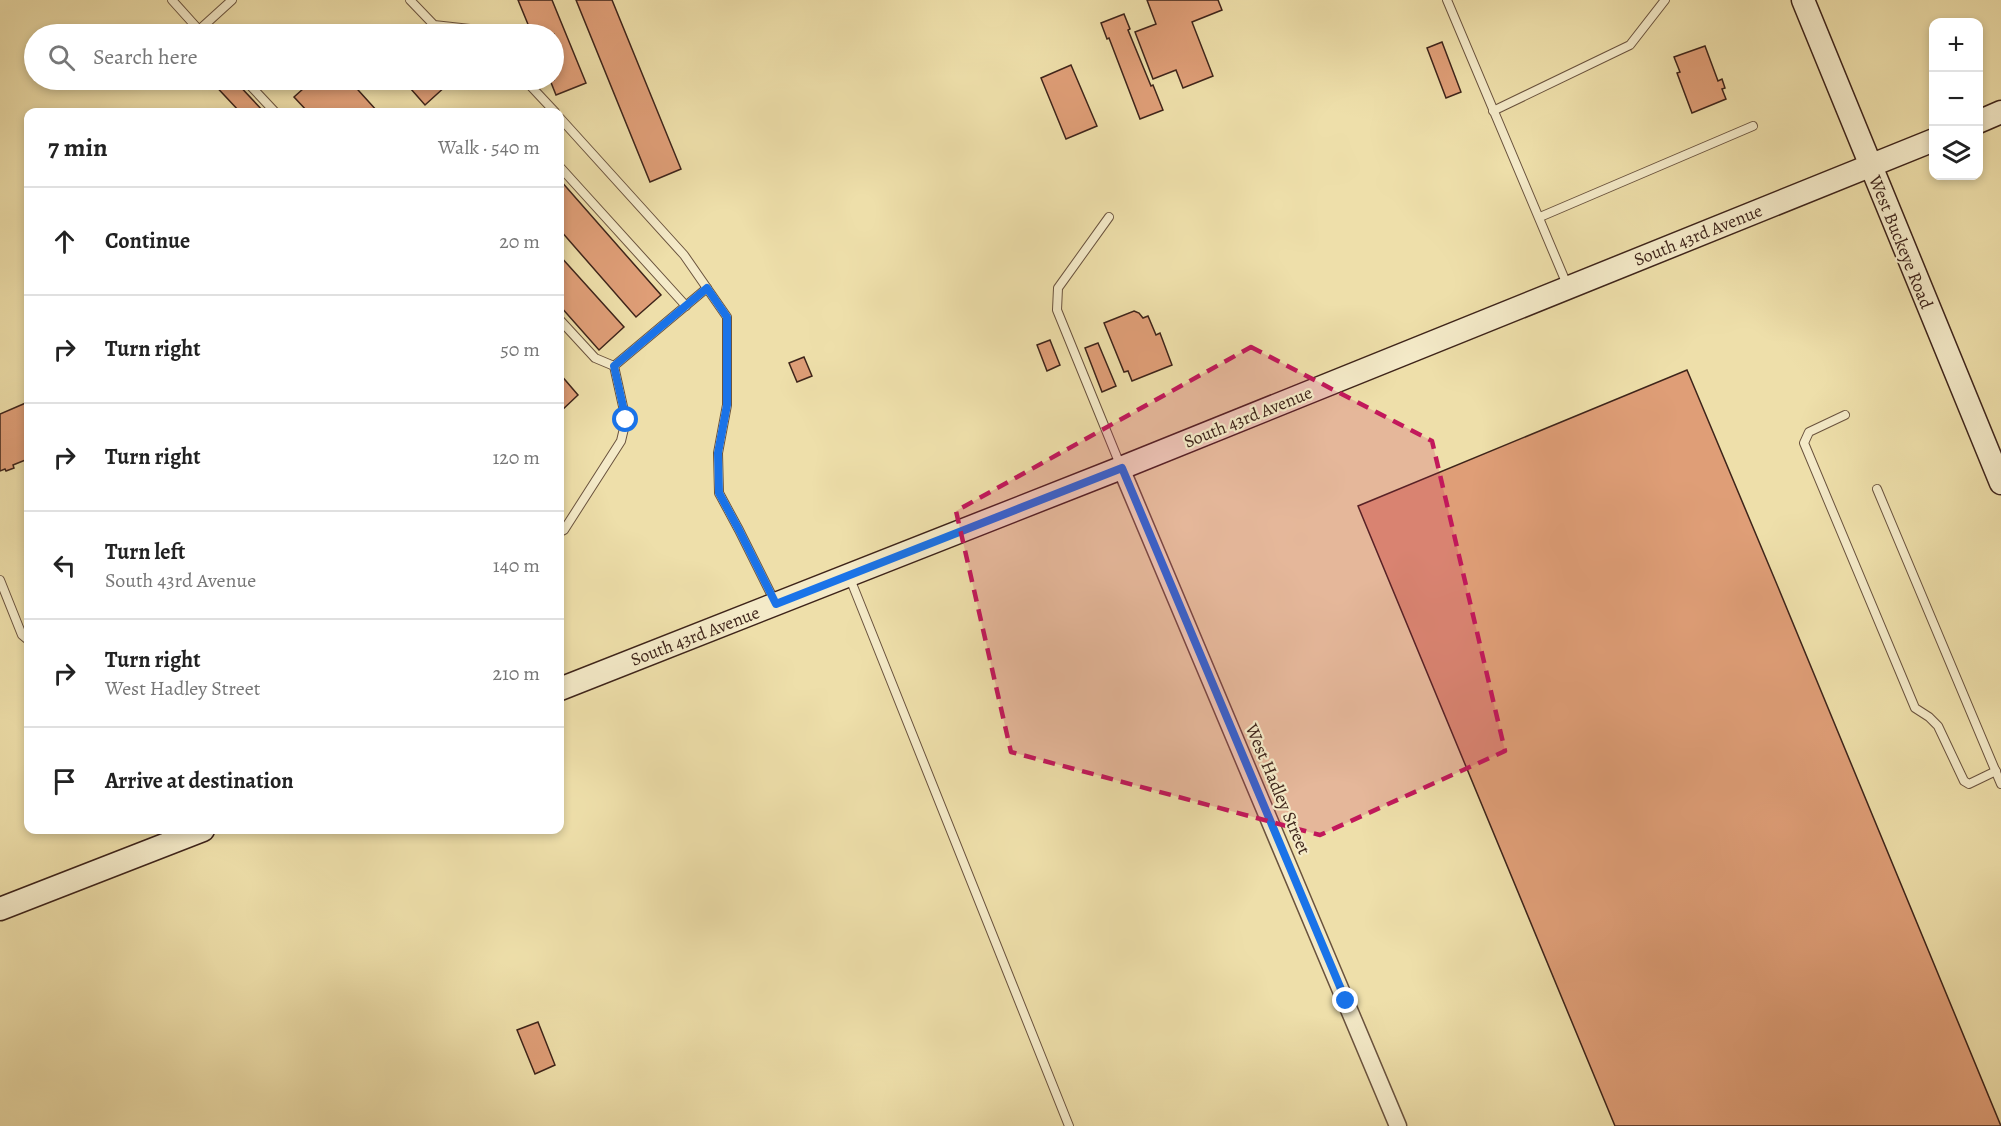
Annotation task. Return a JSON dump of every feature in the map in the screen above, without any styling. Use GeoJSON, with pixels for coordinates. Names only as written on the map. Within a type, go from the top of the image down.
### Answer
{"type":"FeatureCollection","features":[{"type":"Feature","properties":{"kind":"main road","name":"West Buckeye Road"},"geometry":{"type":"LineString","coordinates":[[1803,0],[2001,483]]}},
{"type":"Feature","properties":{"kind":"main road"},"geometry":{"type":"LineString","coordinates":[[1983,120],[2001,112]]}},
{"type":"Feature","properties":{"kind":"main road","name":"South 43rd Avenue"},"geometry":{"type":"LineString","coordinates":[[564,687],[1122,468],[1929,142]]}},
{"type":"Feature","properties":{"kind":"main road"},"geometry":{"type":"LineString","coordinates":[[0,909],[193,834]]}},
{"type":"Feature","properties":{"kind":"street","name":"West Hadley Street"},"geometry":{"type":"LineString","coordinates":[[1122,468],[1398,1126]]}},
{"type":"Feature","properties":{"kind":"lane"},"geometry":{"type":"LineString","coordinates":[[172,0],[194,24]]}},
{"type":"Feature","properties":{"kind":"lane"},"geometry":{"type":"LineString","coordinates":[[209,24],[232,0]]}},
{"type":"Feature","properties":{"kind":"lane"},"geometry":{"type":"LineString","coordinates":[[410,0],[433,24]]}},
{"type":"Feature","properties":{"kind":"lane"},"geometry":{"type":"LineString","coordinates":[[1447,0],[1569,287]]}},
{"type":"Feature","properties":{"kind":"lane"},"geometry":{"type":"LineString","coordinates":[[1493,111],[1630,45],[1665,0]]}},
{"type":"Feature","properties":{"kind":"lane"},"geometry":{"type":"LineString","coordinates":[[254,90],[271,108]]}},
{"type":"Feature","properties":{"kind":"lane"},"geometry":{"type":"LineString","coordinates":[[534,90],[551,108]]}},
{"type":"Feature","properties":{"kind":"lane"},"geometry":{"type":"LineString","coordinates":[[564,122],[684,255],[727,317],[727,405],[718,453],[719,493],[776,604]]}},
{"type":"Feature","properties":{"kind":"lane"},"geometry":{"type":"LineString","coordinates":[[1540,217],[1753,126]]}},
{"type":"Feature","properties":{"kind":"lane"},"geometry":{"type":"LineString","coordinates":[[564,171],[686,306]]}},
{"type":"Feature","properties":{"kind":"lane"},"geometry":{"type":"LineString","coordinates":[[1109,217],[1058,288],[1057,310],[1122,468]]}},
{"type":"Feature","properties":{"kind":"lane"},"geometry":{"type":"LineString","coordinates":[[614,366],[707,288]]}},
{"type":"Feature","properties":{"kind":"lane"},"geometry":{"type":"LineString","coordinates":[[564,324],[595,358],[614,366]]}},
{"type":"Feature","properties":{"kind":"lane"},"geometry":{"type":"LineString","coordinates":[[564,530],[621,441],[626,420],[614,366]]}},
{"type":"Feature","properties":{"kind":"lane"},"geometry":{"type":"LineString","coordinates":[[1845,415],[1809,432],[1804,443],[1915,708],[1938,726],[1964,781],[1969,784],[1995,771]]}},
{"type":"Feature","properties":{"kind":"lane"},"geometry":{"type":"LineString","coordinates":[[1878,489],[2001,784]]}},
{"type":"Feature","properties":{"kind":"lane"},"geometry":{"type":"LineString","coordinates":[[849,575],[1070,1126]]}},
{"type":"Feature","properties":{"kind":"lane"},"geometry":{"type":"LineString","coordinates":[[0,580],[24,637]]}},
{"type":"Feature","properties":{"kind":"highlighted area"},"geometry":{"type":"Polygon","coordinates":[[[1251,347],[1432,441],[1505,751],[1320,835],[1011,752],[956,511],[1251,347]]]}},
{"type":"Feature","properties":{"kind":"building"},"geometry":{"type":"Polygon","coordinates":[[[518,0],[552,0],[562,24],[528,24],[518,0]]]}},
{"type":"Feature","properties":{"kind":"building"},"geometry":{"type":"Polygon","coordinates":[[[576,0],[612,0],[681,169],[650,182],[576,0]]]}},
{"type":"Feature","properties":{"kind":"building"},"geometry":{"type":"Polygon","coordinates":[[[1147,0],[1218,0],[1222,10],[1192,22],[1213,76],[1183,88],[1176,70],[1153,79],[1135,32],[1156,24],[1147,0]]]}},
{"type":"Feature","properties":{"kind":"building"},"geometry":{"type":"Polygon","coordinates":[[[1124,14],[1130,29],[1128,30],[1163,110],[1140,119],[1101,23],[1124,14]]]}},
{"type":"Feature","properties":{"kind":"building"},"geometry":{"type":"Polygon","coordinates":[[[564,29],[586,83],[556,95],[554,90],[564,90],[564,29]]]}},
{"type":"Feature","properties":{"kind":"building"},"geometry":{"type":"Polygon","coordinates":[[[1442,42],[1461,92],[1446,98],[1427,48],[1442,42]]]}},
{"type":"Feature","properties":{"kind":"building"},"geometry":{"type":"Polygon","coordinates":[[[1705,46],[1718,81],[1722,79],[1725,88],[1722,89],[1726,99],[1692,113],[1677,73],[1680,72],[1674,57],[1705,46]]]}},
{"type":"Feature","properties":{"kind":"building"},"geometry":{"type":"Polygon","coordinates":[[[1071,65],[1097,126],[1066,139],[1041,78],[1071,65]]]}},
{"type":"Feature","properties":{"kind":"building"},"geometry":{"type":"Polygon","coordinates":[[[219,90],[243,90],[260,108],[236,108],[219,90]]]}},
{"type":"Feature","properties":{"kind":"building"},"geometry":{"type":"Polygon","coordinates":[[[302,90],[358,90],[374,108],[304,108],[294,97],[302,90]]]}},
{"type":"Feature","properties":{"kind":"building"},"geometry":{"type":"Polygon","coordinates":[[[412,90],[442,90],[425,105],[412,90]]]}},
{"type":"Feature","properties":{"kind":"building"},"geometry":{"type":"Polygon","coordinates":[[[564,185],[661,295],[636,317],[564,235],[564,185]]]}},
{"type":"Feature","properties":{"kind":"building"},"geometry":{"type":"Polygon","coordinates":[[[564,260],[624,327],[599,350],[564,311],[564,260]]]}},
{"type":"Feature","properties":{"kind":"building"},"geometry":{"type":"Polygon","coordinates":[[[1134,311],[1143,318],[1148,316],[1156,335],[1160,333],[1172,365],[1132,381],[1128,371],[1124,372],[1104,323],[1134,311]]]}},
{"type":"Feature","properties":{"kind":"building"},"geometry":{"type":"Polygon","coordinates":[[[1050,340],[1060,365],[1047,371],[1037,345],[1050,340]]]}},
{"type":"Feature","properties":{"kind":"building"},"geometry":{"type":"Polygon","coordinates":[[[1098,343],[1116,386],[1102,392],[1085,348],[1098,343]]]}},
{"type":"Feature","properties":{"kind":"building"},"geometry":{"type":"Polygon","coordinates":[[[804,357],[812,376],[797,382],[789,363],[804,357]]]}},
{"type":"Feature","properties":{"kind":"building"},"geometry":{"type":"Polygon","coordinates":[[[1687,370],[2001,1126],[1615,1126],[1358,506],[1687,370]]]}},
{"type":"Feature","properties":{"kind":"building"},"geometry":{"type":"Polygon","coordinates":[[[564,379],[578,395],[564,408],[564,379]]]}},
{"type":"Feature","properties":{"kind":"building"},"geometry":{"type":"Polygon","coordinates":[[[24,404],[24,461],[6,471],[5,469],[0,471],[0,414],[24,404]]]}},
{"type":"Feature","properties":{"kind":"building"},"geometry":{"type":"Polygon","coordinates":[[[538,1022],[555,1065],[535,1074],[517,1030],[538,1022]]]}},
{"type":"Feature","properties":{"kind":"route"},"geometry":{"type":"LineString","coordinates":[[626,420],[614,366],[707,288],[727,317],[727,405],[718,453],[719,493],[776,604],[1122,468],[1346,1001]]}}]}
